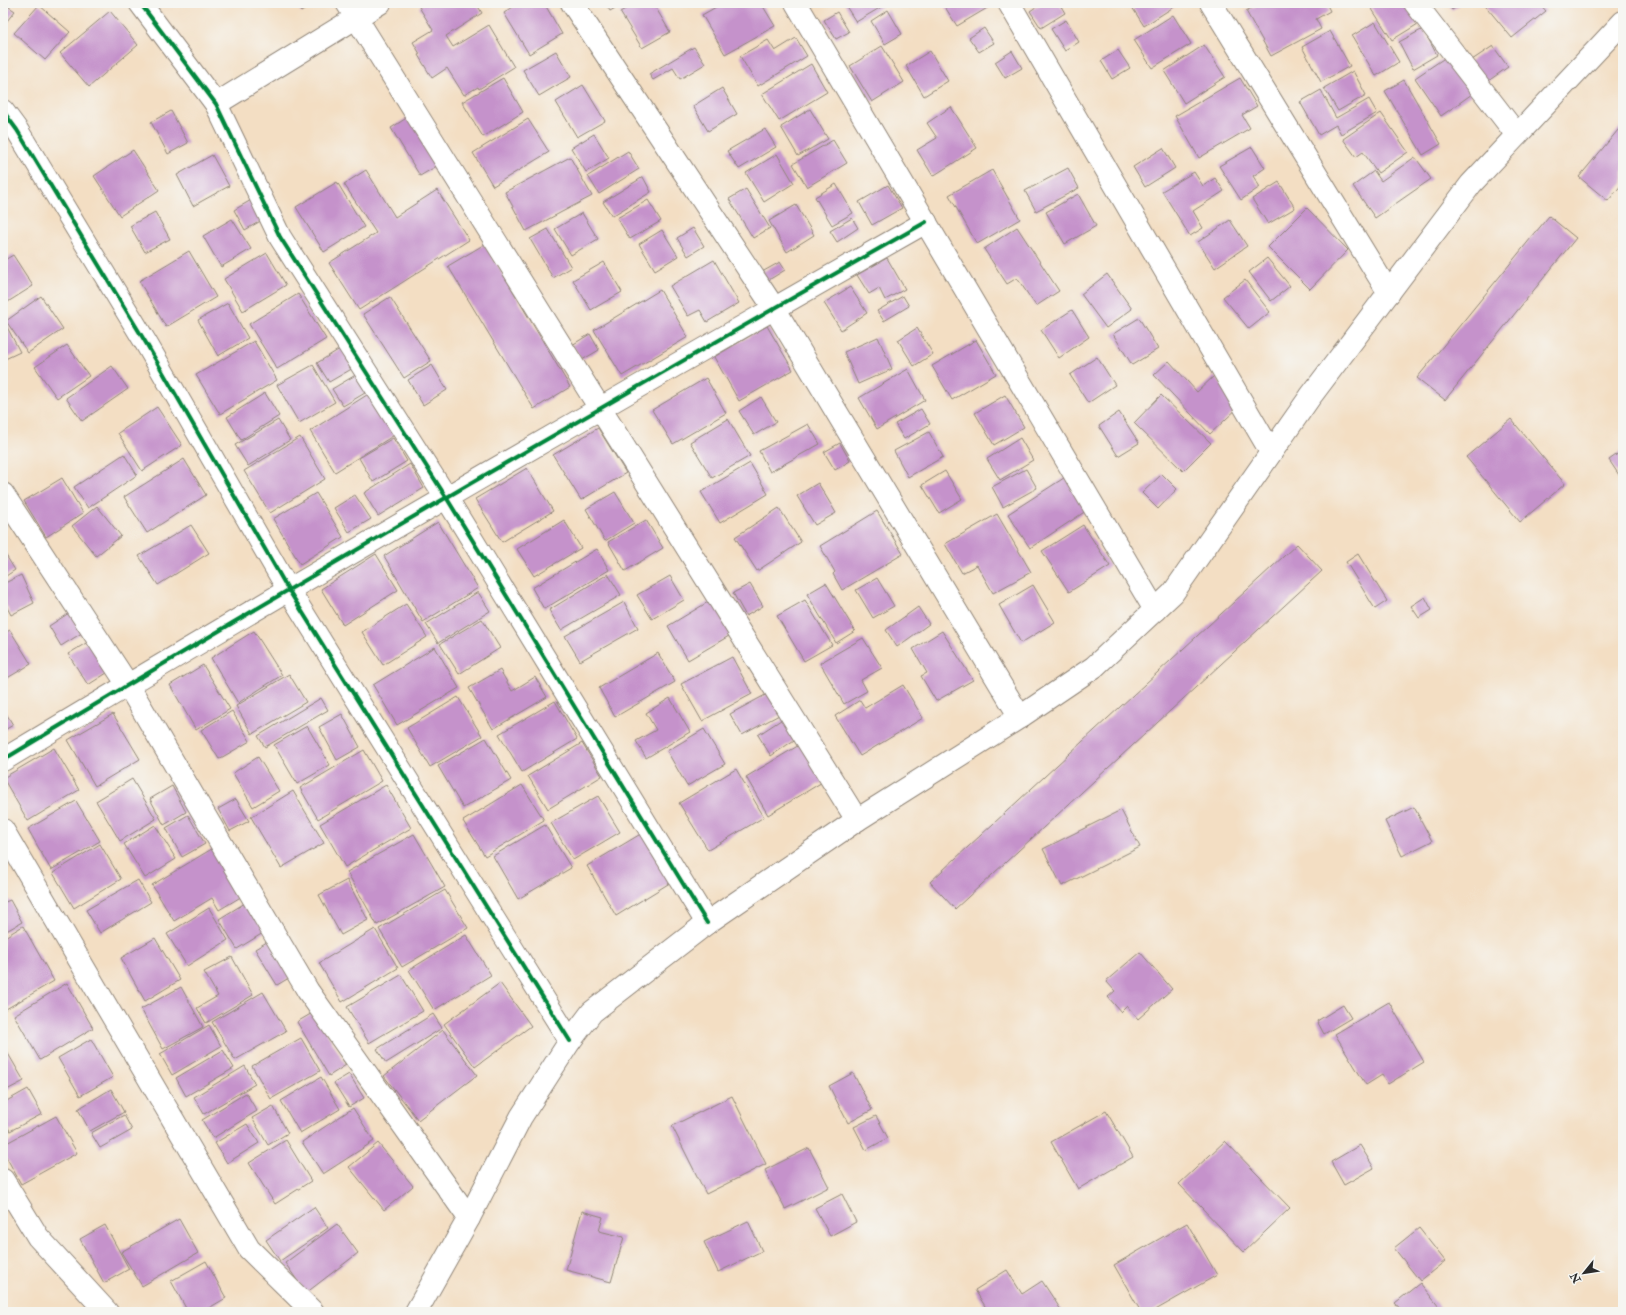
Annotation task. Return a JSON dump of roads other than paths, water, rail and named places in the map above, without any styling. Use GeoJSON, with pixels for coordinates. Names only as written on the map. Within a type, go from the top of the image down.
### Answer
{"type":"FeatureCollection","features":[{"type":"Feature","properties":{"kind":"street"},"geometry":{"type":"LineString","coordinates":[[140,3],[216,104],[280,237],[446,498],[707,923]]}},
{"type":"Feature","properties":{"kind":"street"},"geometry":{"type":"LineString","coordinates":[[216,104],[352,10],[380,3]]}},
{"type":"Feature","properties":{"kind":"street"},"geometry":{"type":"LineString","coordinates":[[572,3],[774,308],[1020,717]]}},
{"type":"Feature","properties":{"kind":"street"},"geometry":{"type":"LineString","coordinates":[[796,3],[1155,610]]}},
{"type":"Feature","properties":{"kind":"street"},"geometry":{"type":"LineString","coordinates":[[1009,3],[1271,452]]}},
{"type":"Feature","properties":{"kind":"street"},"geometry":{"type":"LineString","coordinates":[[1211,3],[1389,292]]}},
{"type":"Feature","properties":{"kind":"street"},"geometry":{"type":"LineString","coordinates":[[1415,3],[1517,135]]}},
{"type":"Feature","properties":{"kind":"street"},"geometry":{"type":"LineString","coordinates":[[352,10],[857,820]]}},
{"type":"Feature","properties":{"kind":"street"},"geometry":{"type":"LineString","coordinates":[[416,1312],[469,1218],[521,1117],[570,1041],[592,1012],[707,923],[857,820],[1020,717],[1094,667],[1155,610],[1172,593],[1310,397],[1471,184],[1623,22]]}},
{"type":"Feature","properties":{"kind":"street"},"geometry":{"type":"LineString","coordinates":[[3,111],[17,130],[146,343],[288,589],[570,1041]]}},
{"type":"Feature","properties":{"kind":"street"},"geometry":{"type":"LineString","coordinates":[[3,760],[288,589],[599,408],[926,222]]}},
{"type":"Feature","properties":{"kind":"street"},"geometry":{"type":"LineString","coordinates":[[3,494],[128,685],[308,991],[469,1218]]}},
{"type":"Feature","properties":{"kind":"street"},"geometry":{"type":"LineString","coordinates":[[3,830],[249,1248],[313,1312]]}},
{"type":"Feature","properties":{"kind":"street"},"geometry":{"type":"LineString","coordinates":[[3,1180],[38,1237],[107,1312]]}}]}
